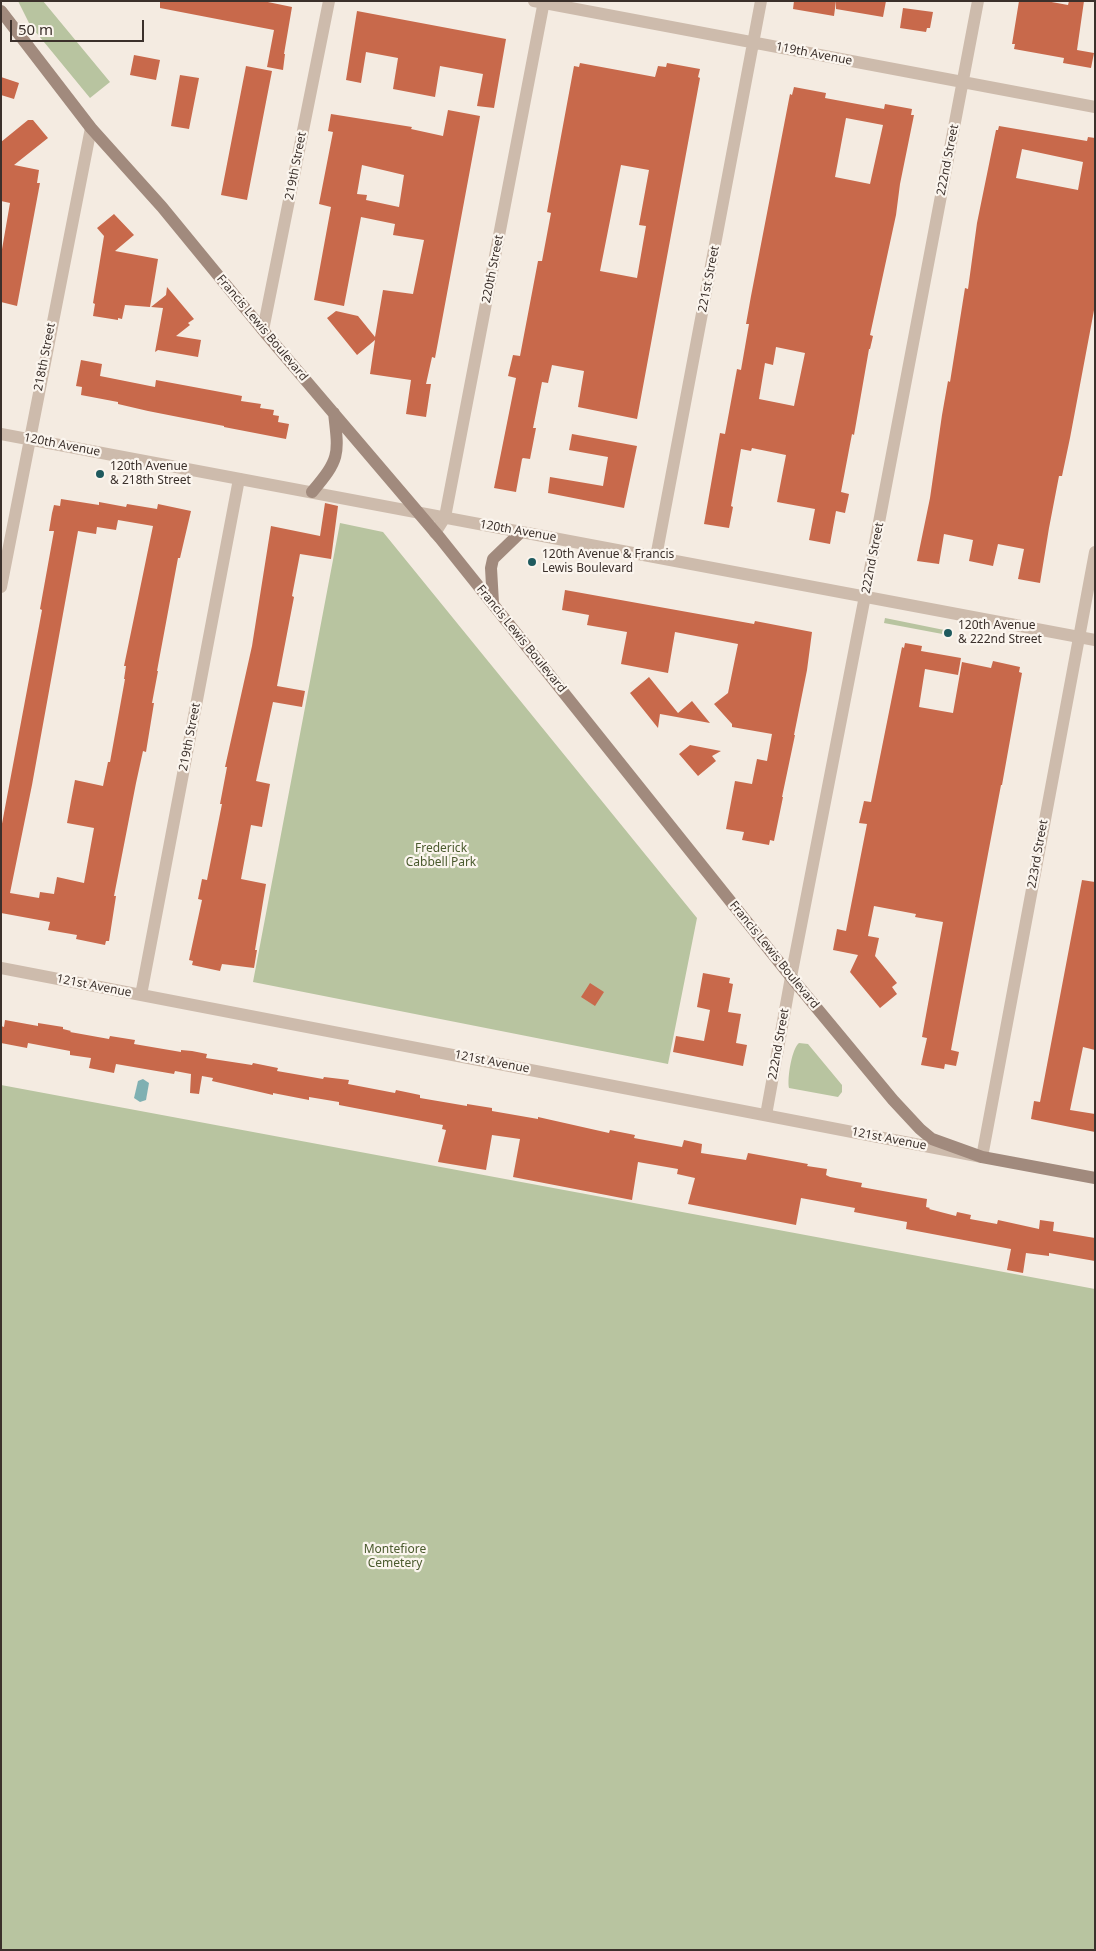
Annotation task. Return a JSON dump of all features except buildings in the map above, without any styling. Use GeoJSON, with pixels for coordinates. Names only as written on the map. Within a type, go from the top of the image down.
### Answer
{"type":"FeatureCollection","features":[{"type":"Feature","properties":{"kind":"main road","name":"Francis Lewis Boulevard"},"geometry":{"type":"LineString","coordinates":[[1,10],[91,128],[162,207],[493,603],[791,977],[893,1100],[920,1129],[932,1139],[982,1157],[1095,1178]]}},
{"type":"Feature","properties":{"kind":"main road"},"geometry":{"type":"LineString","coordinates":[[312,492],[329,472],[335,459],[338,446],[334,413]]}},
{"type":"Feature","properties":{"kind":"main road"},"geometry":{"type":"LineString","coordinates":[[493,603],[491,568],[493,559],[521,532]]}},
{"type":"Feature","properties":{"kind":"street","name":"219th Street"},"geometry":{"type":"LineString","coordinates":[[263,330],[329,1]]}},
{"type":"Feature","properties":{"kind":"street","name":"221st Street"},"geometry":{"type":"LineString","coordinates":[[656,557],[761,1]]}},
{"type":"Feature","properties":{"kind":"street","name":"222nd Street"},"geometry":{"type":"LineString","coordinates":[[766,1115],[978,1]]}},
{"type":"Feature","properties":{"kind":"street","name":"119th Avenue"},"geometry":{"type":"LineString","coordinates":[[540,2],[1095,106]]}},
{"type":"Feature","properties":{"kind":"street","name":"220th Street"},"geometry":{"type":"LineString","coordinates":[[435,533],[446,517],[540,2]]}},
{"type":"Feature","properties":{"kind":"street","name":"218th Street"},"geometry":{"type":"LineString","coordinates":[[1,587],[91,128]]}},
{"type":"Feature","properties":{"kind":"street","name":"120th Avenue"},"geometry":{"type":"LineString","coordinates":[[1,434],[1095,640]]}},
{"type":"Feature","properties":{"kind":"street","name":"219th Street"},"geometry":{"type":"LineString","coordinates":[[140,995],[239,479]]}},
{"type":"Feature","properties":{"kind":"street","name":"223rd Street"},"geometry":{"type":"LineString","coordinates":[[982,1157],[1095,552]]}},
{"type":"Feature","properties":{"kind":"street","name":"121st Avenue"},"geometry":{"type":"LineString","coordinates":[[1,968],[982,1157]]}},
{"type":"Feature","properties":{"kind":"green space"},"geometry":{"type":"Polygon","coordinates":[[[18,1],[43,1],[110,82],[90,98],[30,25],[18,1]]]}},
{"type":"Feature","properties":{"kind":"green space","name":"Frederick Cabbell Park"},"geometry":{"type":"Polygon","coordinates":[[[340,523],[383,532],[697,918],[668,1064],[253,982],[340,523]]]}},
{"type":"Feature","properties":{"kind":"green space"},"geometry":{"type":"Polygon","coordinates":[[[885,618],[954,632],[953,636],[884,623],[885,618]]]}},
{"type":"Feature","properties":{"kind":"green space"},"geometry":{"type":"Polygon","coordinates":[[[799,1043],[808,1044],[842,1085],[842,1092],[838,1097],[789,1088],[791,1064],[794,1051],[799,1043]]]}},
{"type":"Feature","properties":{"kind":"green space","name":"Montefiore Cemetery"},"geometry":{"type":"Polygon","coordinates":[[[1,1085],[1095,1289],[1095,1950],[1,1950],[1,1085]]]}},
{"type":"Feature","properties":{"kind":"water"},"geometry":{"type":"Polygon","coordinates":[[[143,1079],[149,1083],[146,1100],[140,1102],[134,1098],[138,1081],[143,1079]]]}},
{"type":"Feature","properties":{"kind":"place","name":"120th Avenue & 218th Street"},"geometry":{"type":"Point","coordinates":[100,474]}},
{"type":"Feature","properties":{"kind":"place","name":"120th Avenue & Francis Lewis Boulevard"},"geometry":{"type":"Point","coordinates":[532,562]}},
{"type":"Feature","properties":{"kind":"place","name":"120th Avenue & 222nd Street"},"geometry":{"type":"Point","coordinates":[948,633]}}]}
